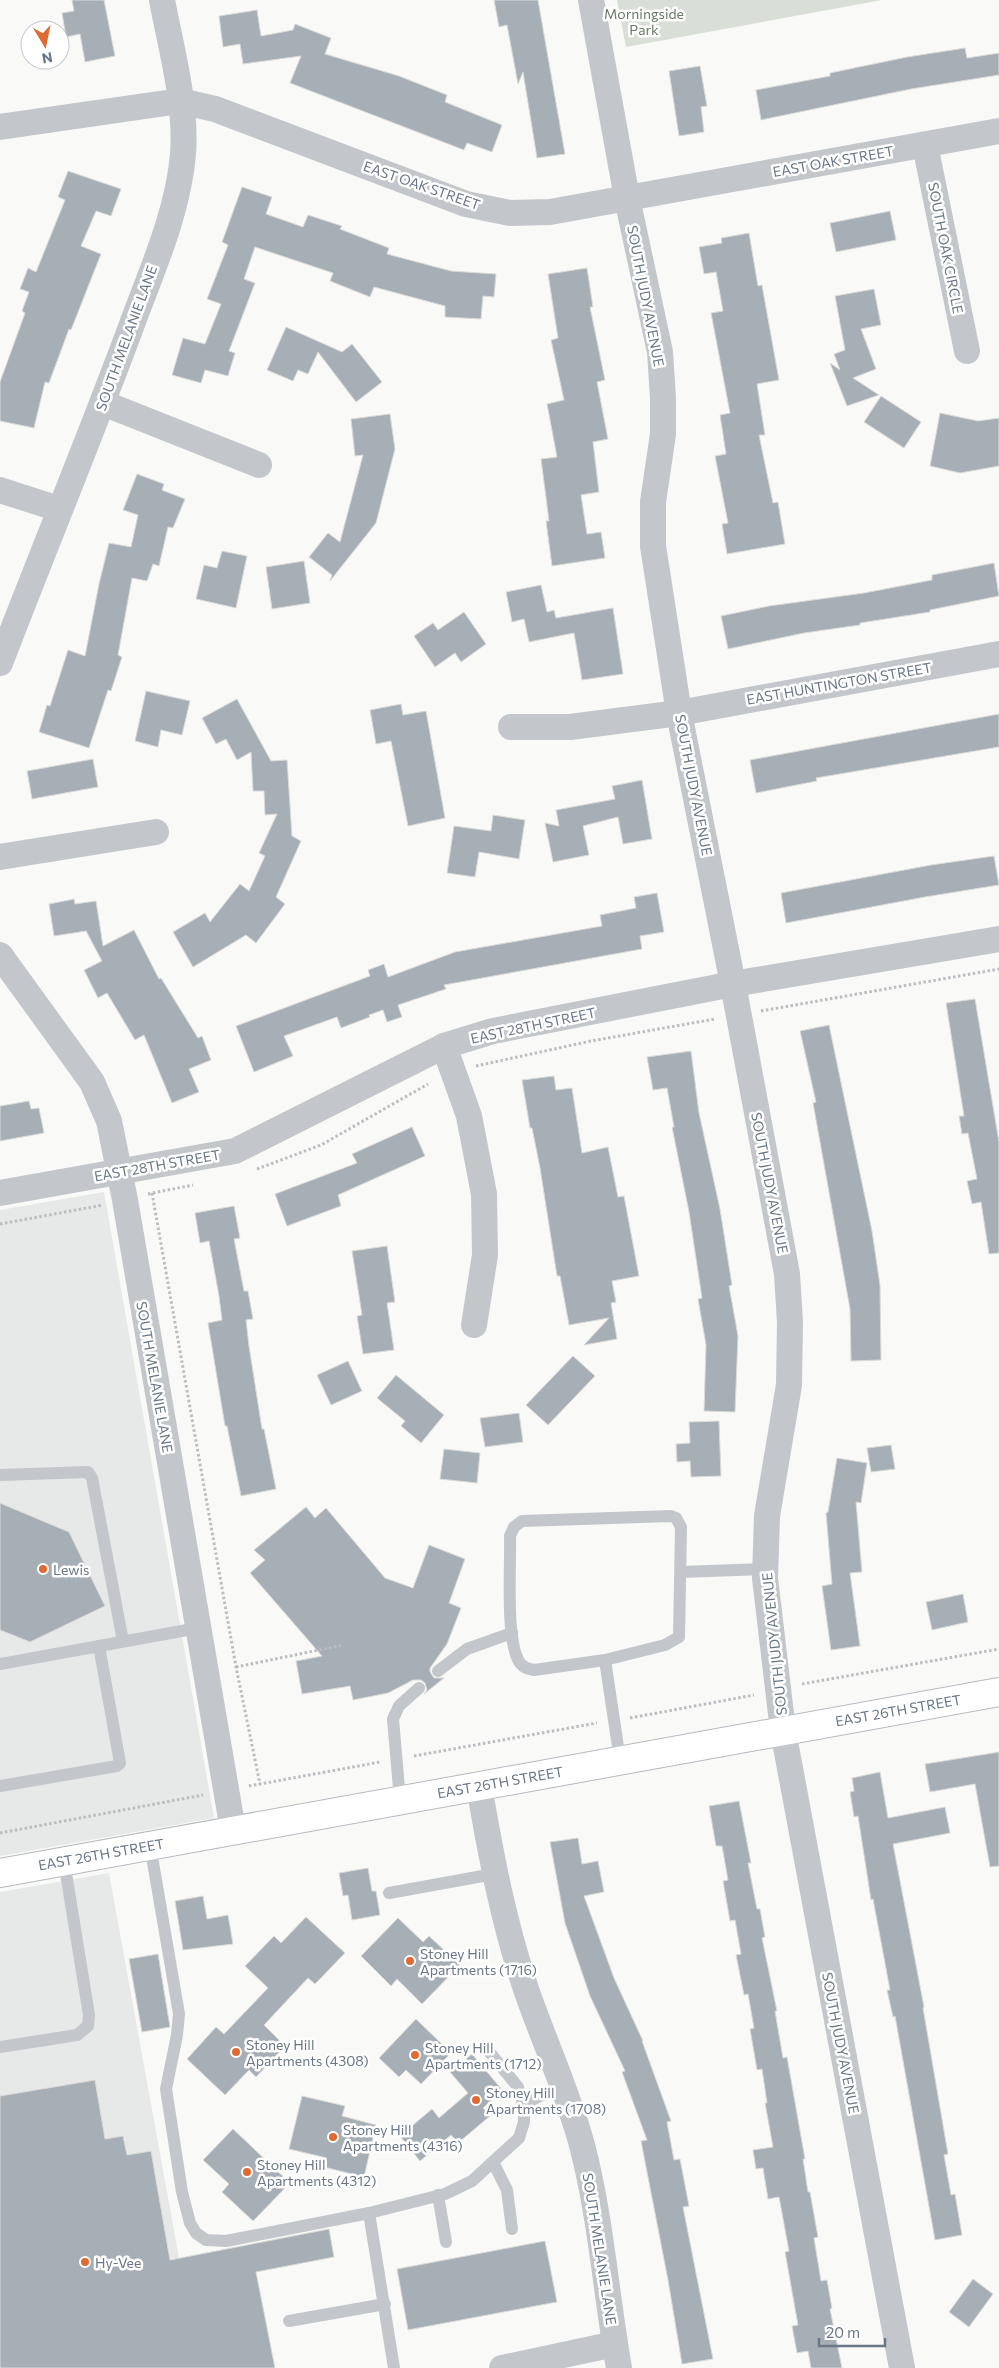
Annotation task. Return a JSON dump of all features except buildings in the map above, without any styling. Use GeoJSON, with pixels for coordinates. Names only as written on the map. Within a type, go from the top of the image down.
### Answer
{"type":"FeatureCollection","features":[{"type":"Feature","properties":{"kind":"main road","name":"EAST 26TH STREET"},"geometry":{"type":"LineString","coordinates":[[0,1872],[999,1692]]}},
{"type":"Feature","properties":{"kind":"street","name":"SOUTH MELANIE LANE"},"geometry":{"type":"LineString","coordinates":[[0,663],[59,509],[103,403],[162,243],[177,191],[183,153],[180,101],[162,0]]}},
{"type":"Feature","properties":{"kind":"street","name":"SOUTH JUDY AVENUE"},"geometry":{"type":"LineString","coordinates":[[591,0],[627,198],[660,352],[663,398],[662,434],[653,502],[653,546],[679,713],[739,1014],[787,1274],[790,1322],[789,1385],[767,1516],[766,1569],[783,1731],[902,2368]]}},
{"type":"Feature","properties":{"kind":"street","name":"EAST OAK STREET"},"geometry":{"type":"LineString","coordinates":[[0,128],[180,101],[215,109],[466,204],[510,213],[550,212],[999,132]]}},
{"type":"Feature","properties":{"kind":"street","name":"SOUTH OAK CIRCLE"},"geometry":{"type":"LineString","coordinates":[[925,145],[967,351]]}},
{"type":"Feature","properties":{"kind":"street"},"geometry":{"type":"LineString","coordinates":[[103,403],[259,465]]}},
{"type":"Feature","properties":{"kind":"street"},"geometry":{"type":"LineString","coordinates":[[0,490],[59,509]]}},
{"type":"Feature","properties":{"kind":"street","name":"EAST HUNTINGTON STREET"},"geometry":{"type":"LineString","coordinates":[[511,727],[570,727],[679,713],[999,654]]}},
{"type":"Feature","properties":{"kind":"street"},"geometry":{"type":"LineString","coordinates":[[0,857],[156,832]]}},
{"type":"Feature","properties":{"kind":"street","name":"EAST 28TH STREET"},"geometry":{"type":"LineString","coordinates":[[0,1193],[235,1151],[444,1046],[493,1031],[733,984],[999,939]]}},
{"type":"Feature","properties":{"kind":"street","name":"SOUTH MELANIE LANE"},"geometry":{"type":"LineString","coordinates":[[0,955],[92,1082],[109,1121],[120,1171],[233,1830]]}},
{"type":"Feature","properties":{"kind":"street"},"geometry":{"type":"LineString","coordinates":[[444,1046],[469,1116],[484,1194],[485,1255],[474,1325]]}},
{"type":"Feature","properties":{"kind":"street","name":"SOUTH MELANIE LANE"},"geometry":{"type":"LineString","coordinates":[[479,1786],[494,1874],[527,1992],[564,2085],[582,2146],[598,2221],[617,2356]]}},
{"type":"Feature","properties":{"kind":"street"},"geometry":{"type":"LineString","coordinates":[[502,2368],[617,2356]]}},
{"type":"Feature","properties":{"kind":"lane"},"geometry":{"type":"LineString","coordinates":[[0,1475],[88,1472],[92,1478],[123,1641]]}},
{"type":"Feature","properties":{"kind":"lane"},"geometry":{"type":"LineString","coordinates":[[671,1516],[676,1518],[681,1527],[679,1637],[665,1645],[605,1660],[534,1670],[525,1668],[520,1663],[512,1643],[512,1632],[510,1536],[514,1527],[522,1521],[671,1516]]}},
{"type":"Feature","properties":{"kind":"lane"},"geometry":{"type":"LineString","coordinates":[[681,1572],[766,1569]]}},
{"type":"Feature","properties":{"kind":"lane"},"geometry":{"type":"LineString","coordinates":[[0,1664],[198,1628]]}},
{"type":"Feature","properties":{"kind":"lane"},"geometry":{"type":"LineString","coordinates":[[438,1672],[467,1649],[512,1632]]}},
{"type":"Feature","properties":{"kind":"lane"},"geometry":{"type":"LineString","coordinates":[[0,1786],[117,1766],[120,1763],[100,1646]]}},
{"type":"Feature","properties":{"kind":"lane"},"geometry":{"type":"LineString","coordinates":[[605,1660],[620,1760]]}},
{"type":"Feature","properties":{"kind":"lane"},"geometry":{"type":"LineString","coordinates":[[400,1800],[392,1718],[399,1706],[419,1688]]}},
{"type":"Feature","properties":{"kind":"lane"},"geometry":{"type":"LineString","coordinates":[[150,1845],[179,2014],[177,2035],[166,2089],[180,2182],[190,2224],[196,2233],[206,2240],[226,2241],[369,2212],[438,2195],[472,2182],[520,2138],[524,2122],[523,2104],[518,2088],[487,2049]]}},
{"type":"Feature","properties":{"kind":"lane"},"geometry":{"type":"LineString","coordinates":[[0,2048],[77,2035],[88,2026],[89,2015],[64,1861]]}},
{"type":"Feature","properties":{"kind":"lane"},"geometry":{"type":"LineString","coordinates":[[389,1893],[494,1874]]}},
{"type":"Feature","properties":{"kind":"lane"},"geometry":{"type":"LineString","coordinates":[[523,2104],[564,2085]]}},
{"type":"Feature","properties":{"kind":"lane"},"geometry":{"type":"LineString","coordinates":[[493,2162],[507,2190],[512,2229]]}},
{"type":"Feature","properties":{"kind":"lane"},"geometry":{"type":"LineString","coordinates":[[438,2195],[446,2242]]}},
{"type":"Feature","properties":{"kind":"lane"},"geometry":{"type":"LineString","coordinates":[[369,2212],[394,2368]]}},
{"type":"Feature","properties":{"kind":"lane"},"geometry":{"type":"LineString","coordinates":[[289,2321],[385,2304]]}},
{"type":"Feature","properties":{"kind":"path"},"geometry":{"type":"LineString","coordinates":[[253,1171],[321,1145],[428,1084],[482,1064],[582,1043],[739,1014],[999,969]]}},
{"type":"Feature","properties":{"kind":"path"},"geometry":{"type":"LineString","coordinates":[[0,1224],[199,1184]]}},
{"type":"Feature","properties":{"kind":"path"},"geometry":{"type":"LineString","coordinates":[[0,1833],[260,1784],[236,1666],[152,1193]]}},
{"type":"Feature","properties":{"kind":"path"},"geometry":{"type":"LineString","coordinates":[[236,1666],[343,1645]]}},
{"type":"Feature","properties":{"kind":"shaded area"},"geometry":{"type":"Polygon","coordinates":[[[104,1192],[214,1818],[0,1856],[0,1210],[104,1192]]]}},
{"type":"Feature","properties":{"kind":"shaded area"},"geometry":{"type":"Polygon","coordinates":[[[109,1873],[199,2368],[0,2368],[0,1892],[109,1873]]]}},
{"type":"Feature","properties":{"kind":"green space","name":"Morningside Park"},"geometry":{"type":"Polygon","coordinates":[[[617,0],[882,0],[626,47],[617,0]]]}},
{"type":"Feature","properties":{"kind":"place","name":"Lewis"},"geometry":{"type":"Point","coordinates":[43,1569]}},
{"type":"Feature","properties":{"kind":"place","name":"Stoney Hill Apartments (1716)"},"geometry":{"type":"Point","coordinates":[410,1961]}},
{"type":"Feature","properties":{"kind":"place","name":"Stoney Hill Apartments (4308)"},"geometry":{"type":"Point","coordinates":[236,2052]}},
{"type":"Feature","properties":{"kind":"place","name":"Stoney Hill Apartments (1712)"},"geometry":{"type":"Point","coordinates":[415,2055]}},
{"type":"Feature","properties":{"kind":"place","name":"Stoney Hill Apartments (1708)"},"geometry":{"type":"Point","coordinates":[476,2100]}},
{"type":"Feature","properties":{"kind":"place","name":"Stoney Hill Apartments (4316)"},"geometry":{"type":"Point","coordinates":[333,2137]}},
{"type":"Feature","properties":{"kind":"place","name":"Stoney Hill Apartments (4312)"},"geometry":{"type":"Point","coordinates":[247,2172]}},
{"type":"Feature","properties":{"kind":"place","name":"Hy-Vee"},"geometry":{"type":"Point","coordinates":[85,2262]}}]}
